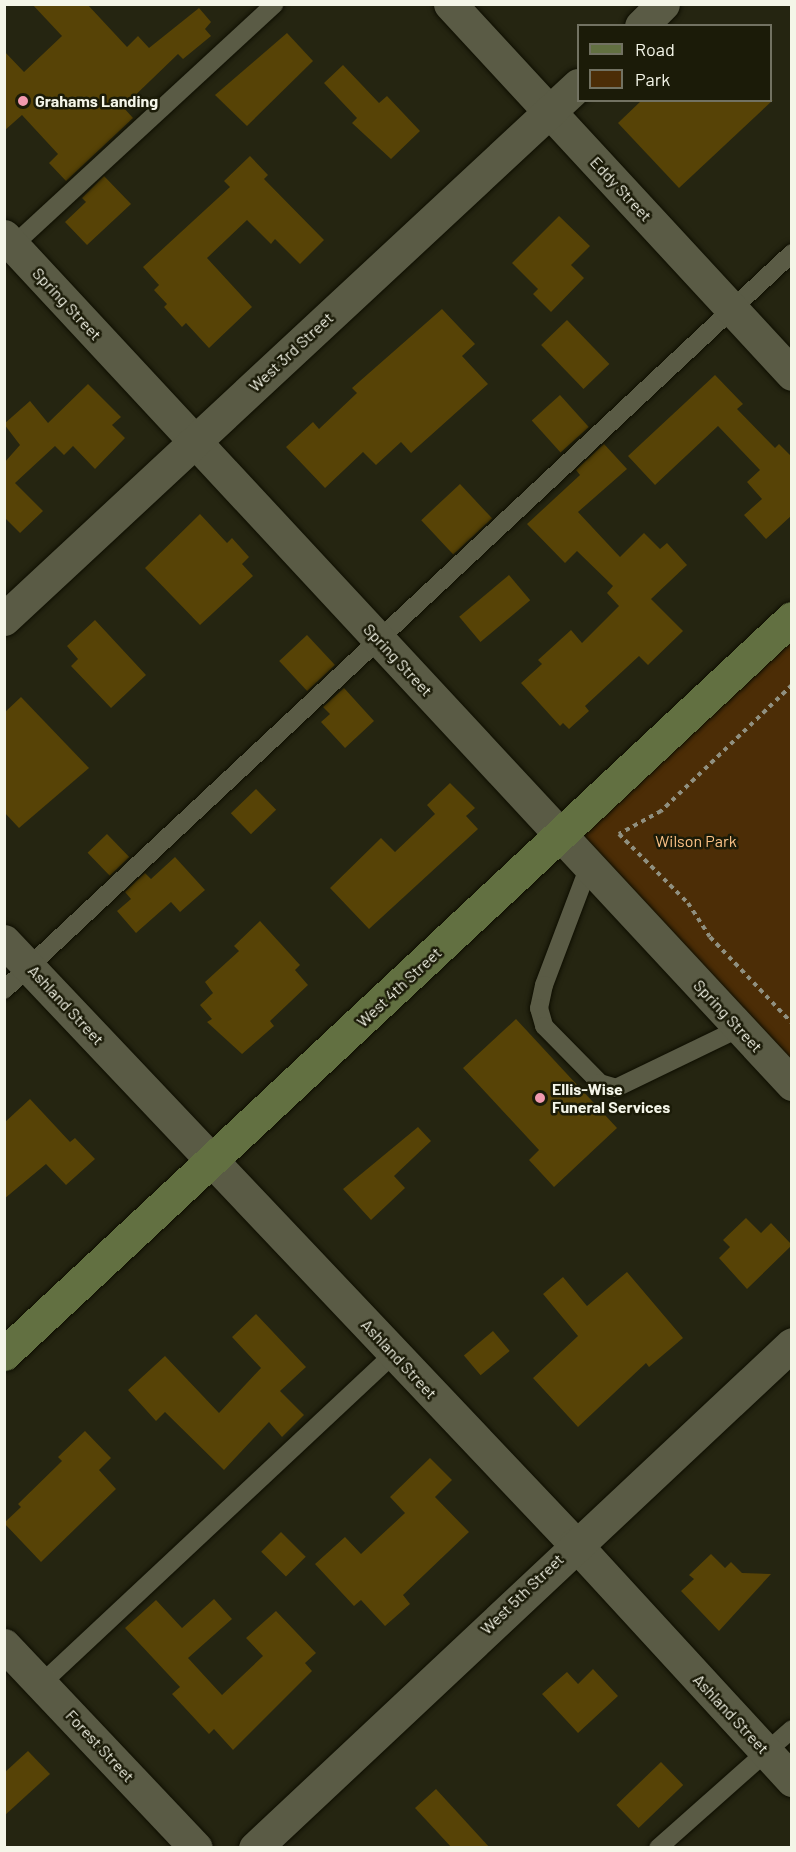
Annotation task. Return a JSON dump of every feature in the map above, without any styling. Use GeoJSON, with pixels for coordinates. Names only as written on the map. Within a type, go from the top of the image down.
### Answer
{"type":"FeatureCollection","features":[{"type":"Feature","properties":{"kind":"street","name":"Eddy Street"},"geometry":{"type":"LineString","coordinates":[[450,4],[792,374]]}},
{"type":"Feature","properties":{"kind":"street"},"geometry":{"type":"LineString","coordinates":[[643,24],[663,4]]}},
{"type":"Feature","properties":{"kind":"street","name":"West 3rd Street"},"geometry":{"type":"LineString","coordinates":[[4,619],[577,87]]}},
{"type":"Feature","properties":{"kind":"street","name":"Spring Street"},"geometry":{"type":"LineString","coordinates":[[7,245],[195,442],[792,1084]]}},
{"type":"Feature","properties":{"kind":"street","name":"West 4th Street"},"geometry":{"type":"LineString","coordinates":[[4,1354],[562,836],[792,618]]}},
{"type":"Feature","properties":{"kind":"street","name":"Ashland Street"},"geometry":{"type":"LineString","coordinates":[[4,941],[575,1544],[792,1780]]}},
{"type":"Feature","properties":{"kind":"street","name":"West 5th Street"},"geometry":{"type":"LineString","coordinates":[[255,1848],[575,1544],[792,1344]]}},
{"type":"Feature","properties":{"kind":"street","name":"Forest Street"},"geometry":{"type":"LineString","coordinates":[[4,1645],[196,1848]]}},
{"type":"Feature","properties":{"kind":"lane"},"geometry":{"type":"LineString","coordinates":[[7,245],[275,4]]}},
{"type":"Feature","properties":{"kind":"lane"},"geometry":{"type":"LineString","coordinates":[[4,990],[792,253]]}},
{"type":"Feature","properties":{"kind":"lane"},"geometry":{"type":"LineString","coordinates":[[589,866],[544,985],[539,1008],[544,1026],[600,1083],[616,1088],[740,1028]]}},
{"type":"Feature","properties":{"kind":"lane"},"geometry":{"type":"LineString","coordinates":[[42,1684],[394,1354]]}},
{"type":"Feature","properties":{"kind":"lane"},"geometry":{"type":"LineString","coordinates":[[658,1848],[792,1729]]}},
{"type":"Feature","properties":{"kind":"path"},"geometry":{"type":"LineString","coordinates":[[792,685],[661,811],[620,834],[688,903],[710,937],[792,1023]]}},
{"type":"Feature","properties":{"kind":"green space","name":"Wilson Park"},"geometry":{"type":"Polygon","coordinates":[[[791,618],[791,1084],[562,836],[791,618]]]}},
{"type":"Feature","properties":{"kind":"building"},"geometry":{"type":"Polygon","coordinates":[[[32,4],[87,4],[127,47],[138,36],[149,48],[199,8],[211,22],[205,29],[211,36],[183,59],[178,54],[123,107],[133,118],[66,181],[49,163],[58,154],[22,115],[4,131],[4,51],[24,72],[62,36],[32,4]]]}},
{"type":"Feature","properties":{"kind":"building"},"geometry":{"type":"Polygon","coordinates":[[[287,33],[313,61],[247,126],[215,95],[287,33]]]}},
{"type":"Feature","properties":{"kind":"building"},"geometry":{"type":"Polygon","coordinates":[[[343,65],[379,103],[387,96],[420,131],[391,159],[352,123],[357,118],[324,83],[343,65]]]}},
{"type":"Feature","properties":{"kind":"building"},"geometry":{"type":"Polygon","coordinates":[[[640,102],[771,102],[679,188],[618,123],[640,102]]]}},
{"type":"Feature","properties":{"kind":"building"},"geometry":{"type":"Polygon","coordinates":[[[250,156],[268,175],[264,179],[324,240],[300,264],[275,239],[271,244],[247,220],[207,258],[252,307],[209,348],[186,323],[182,327],[164,307],[167,304],[154,290],[159,285],[143,267],[230,187],[224,181],[250,156]]]}},
{"type":"Feature","properties":{"kind":"building"},"geometry":{"type":"Polygon","coordinates":[[[104,176],[131,204],[87,245],[65,222],[86,202],[82,198],[104,176]]]}},
{"type":"Feature","properties":{"kind":"building"},"geometry":{"type":"Polygon","coordinates":[[[559,216],[590,246],[571,265],[584,278],[551,312],[533,294],[538,289],[512,263],[559,216]]]}},
{"type":"Feature","properties":{"kind":"building"},"geometry":{"type":"Polygon","coordinates":[[[442,309],[475,344],[462,356],[488,384],[411,453],[401,442],[376,465],[363,452],[325,488],[286,447],[313,422],[319,429],[357,393],[352,388],[442,309]]]}},
{"type":"Feature","properties":{"kind":"building"},"geometry":{"type":"Polygon","coordinates":[[[567,320],[609,364],[583,389],[541,345],[567,320]]]}},
{"type":"Feature","properties":{"kind":"building"},"geometry":{"type":"Polygon","coordinates":[[[715,375],[743,404],[737,409],[775,448],[779,444],[792,457],[792,515],[766,539],[744,515],[762,499],[747,482],[760,470],[718,426],[655,485],[628,456],[715,375]]]}},
{"type":"Feature","properties":{"kind":"building"},"geometry":{"type":"Polygon","coordinates":[[[88,384],[121,417],[112,425],[125,438],[95,469],[73,446],[64,455],[55,446],[15,483],[43,511],[20,533],[4,517],[4,463],[20,445],[4,424],[30,401],[48,423],[88,384]]]}},
{"type":"Feature","properties":{"kind":"building"},"geometry":{"type":"Polygon","coordinates":[[[560,395],[589,427],[561,452],[532,420],[560,395]]]}},
{"type":"Feature","properties":{"kind":"building"},"geometry":{"type":"Polygon","coordinates":[[[604,444],[627,469],[578,512],[620,557],[644,533],[660,549],[667,543],[687,565],[651,599],[683,631],[648,665],[639,656],[585,706],[589,711],[569,729],[563,723],[560,726],[521,683],[542,664],[538,660],[571,630],[582,643],[619,606],[607,593],[613,586],[577,551],[565,563],[527,524],[580,475],[576,470],[604,444]]]}},
{"type":"Feature","properties":{"kind":"building"},"geometry":{"type":"Polygon","coordinates":[[[460,484],[492,518],[453,555],[421,520],[460,484]]]}},
{"type":"Feature","properties":{"kind":"building"},"geometry":{"type":"Polygon","coordinates":[[[200,514],[227,543],[232,538],[249,557],[242,564],[253,576],[200,625],[145,568],[200,514]]]}},
{"type":"Feature","properties":{"kind":"building"},"geometry":{"type":"Polygon","coordinates":[[[509,575],[530,600],[480,642],[459,617],[509,575]]]}},
{"type":"Feature","properties":{"kind":"building"},"geometry":{"type":"Polygon","coordinates":[[[95,620],[146,675],[111,708],[71,666],[78,659],[67,646],[95,620]]]}},
{"type":"Feature","properties":{"kind":"building"},"geometry":{"type":"Polygon","coordinates":[[[307,635],[335,665],[307,691],[279,661],[307,635]]]}},
{"type":"Feature","properties":{"kind":"building"},"geometry":{"type":"Polygon","coordinates":[[[344,688],[374,721],[345,748],[321,722],[330,714],[323,707],[344,688]]]}},
{"type":"Feature","properties":{"kind":"building"},"geometry":{"type":"Polygon","coordinates":[[[21,697],[89,768],[19,828],[4,812],[4,713],[21,697]]]}},
{"type":"Feature","properties":{"kind":"building"},"geometry":{"type":"Polygon","coordinates":[[[450,783],[475,808],[466,816],[478,829],[369,929],[330,888],[381,838],[395,852],[435,814],[427,805],[450,783]]]}},
{"type":"Feature","properties":{"kind":"building"},"geometry":{"type":"Polygon","coordinates":[[[256,789],[276,810],[251,834],[231,813],[256,789]]]}},
{"type":"Feature","properties":{"kind":"building"},"geometry":{"type":"Polygon","coordinates":[[[107,834],[129,857],[110,876],[88,853],[107,834]]]}},
{"type":"Feature","properties":{"kind":"building"},"geometry":{"type":"Polygon","coordinates":[[[175,857],[205,890],[180,912],[171,902],[136,933],[117,911],[131,899],[125,892],[145,873],[151,879],[175,857]]]}},
{"type":"Feature","properties":{"kind":"building"},"geometry":{"type":"Polygon","coordinates":[[[260,921],[300,965],[295,970],[308,985],[270,1021],[274,1026],[242,1054],[207,1022],[212,1019],[200,1005],[213,993],[205,982],[239,951],[234,946],[260,921]]]}},
{"type":"Feature","properties":{"kind":"building","name":"Ellis-Wise Funeral Services"},"geometry":{"type":"Polygon","coordinates":[[[516,1019],[617,1128],[554,1187],[529,1160],[539,1150],[463,1068],[516,1019]]]}},
{"type":"Feature","properties":{"kind":"building"},"geometry":{"type":"Polygon","coordinates":[[[30,1099],[70,1142],[75,1138],[95,1159],[66,1185],[46,1164],[4,1199],[4,1123],[30,1099]]]}},
{"type":"Feature","properties":{"kind":"building"},"geometry":{"type":"Polygon","coordinates":[[[418,1127],[431,1141],[394,1176],[405,1188],[371,1220],[343,1189],[418,1127]]]}},
{"type":"Feature","properties":{"kind":"building"},"geometry":{"type":"Polygon","coordinates":[[[746,1218],[761,1233],[771,1223],[792,1245],[747,1289],[719,1258],[730,1247],[723,1240],[746,1218]]]}},
{"type":"Feature","properties":{"kind":"building"},"geometry":{"type":"Polygon","coordinates":[[[627,1272],[683,1338],[649,1367],[646,1363],[578,1427],[533,1378],[578,1336],[543,1294],[563,1277],[587,1306],[627,1272]]]}},
{"type":"Feature","properties":{"kind":"building"},"geometry":{"type":"Polygon","coordinates":[[[256,1314],[306,1367],[280,1391],[304,1415],[282,1437],[269,1422],[224,1470],[165,1412],[156,1421],[128,1390],[165,1356],[219,1413],[261,1368],[232,1337],[256,1314]]]}},
{"type":"Feature","properties":{"kind":"building"},"geometry":{"type":"Polygon","coordinates":[[[493,1331],[510,1351],[481,1375],[464,1355],[493,1331]]]}},
{"type":"Feature","properties":{"kind":"building"},"geometry":{"type":"Polygon","coordinates":[[[85,1431],[111,1458],[99,1470],[116,1489],[41,1562],[4,1523],[21,1507],[18,1504],[62,1461],[58,1457],[85,1431]]]}},
{"type":"Feature","properties":{"kind":"building"},"geometry":{"type":"Polygon","coordinates":[[[430,1458],[452,1480],[435,1497],[469,1532],[403,1595],[410,1604],[385,1626],[361,1600],[354,1606],[315,1564],[345,1537],[361,1554],[405,1513],[390,1497],[430,1458]]]}},
{"type":"Feature","properties":{"kind":"building"},"geometry":{"type":"Polygon","coordinates":[[[281,1532],[306,1557],[286,1577],[261,1552],[281,1532]]]}},
{"type":"Feature","properties":{"kind":"building"},"geometry":{"type":"Polygon","coordinates":[[[711,1554],[725,1568],[731,1562],[742,1573],[771,1574],[719,1631],[681,1591],[694,1579],[689,1575],[711,1554]]]}},
{"type":"Feature","properties":{"kind":"building"},"geometry":{"type":"Polygon","coordinates":[[[214,1599],[232,1619],[188,1658],[222,1695],[263,1656],[246,1638],[276,1611],[316,1653],[305,1663],[312,1671],[233,1750],[214,1729],[209,1734],[172,1694],[180,1687],[125,1628],[156,1600],[182,1628],[214,1599]]]}},
{"type":"Feature","properties":{"kind":"building"},"geometry":{"type":"Polygon","coordinates":[[[593,1669],[618,1696],[578,1733],[542,1694],[567,1672],[578,1684],[593,1669]]]}},
{"type":"Feature","properties":{"kind":"building"},"geometry":{"type":"Polygon","coordinates":[[[28,1751],[50,1774],[4,1816],[4,1773],[28,1751]]]}},
{"type":"Feature","properties":{"kind":"building"},"geometry":{"type":"Polygon","coordinates":[[[661,1762],[683,1785],[639,1828],[616,1805],[661,1762]]]}},
{"type":"Feature","properties":{"kind":"building"},"geometry":{"type":"Polygon","coordinates":[[[436,1789],[490,1848],[452,1848],[415,1808],[436,1789]]]}},
{"type":"Feature","properties":{"kind":"place","name":"Grahams Landing"},"geometry":{"type":"Point","coordinates":[23,101]}},
{"type":"Feature","properties":{"kind":"place","name":"Ellis-Wise Funeral Services"},"geometry":{"type":"Point","coordinates":[540,1098]}}]}
